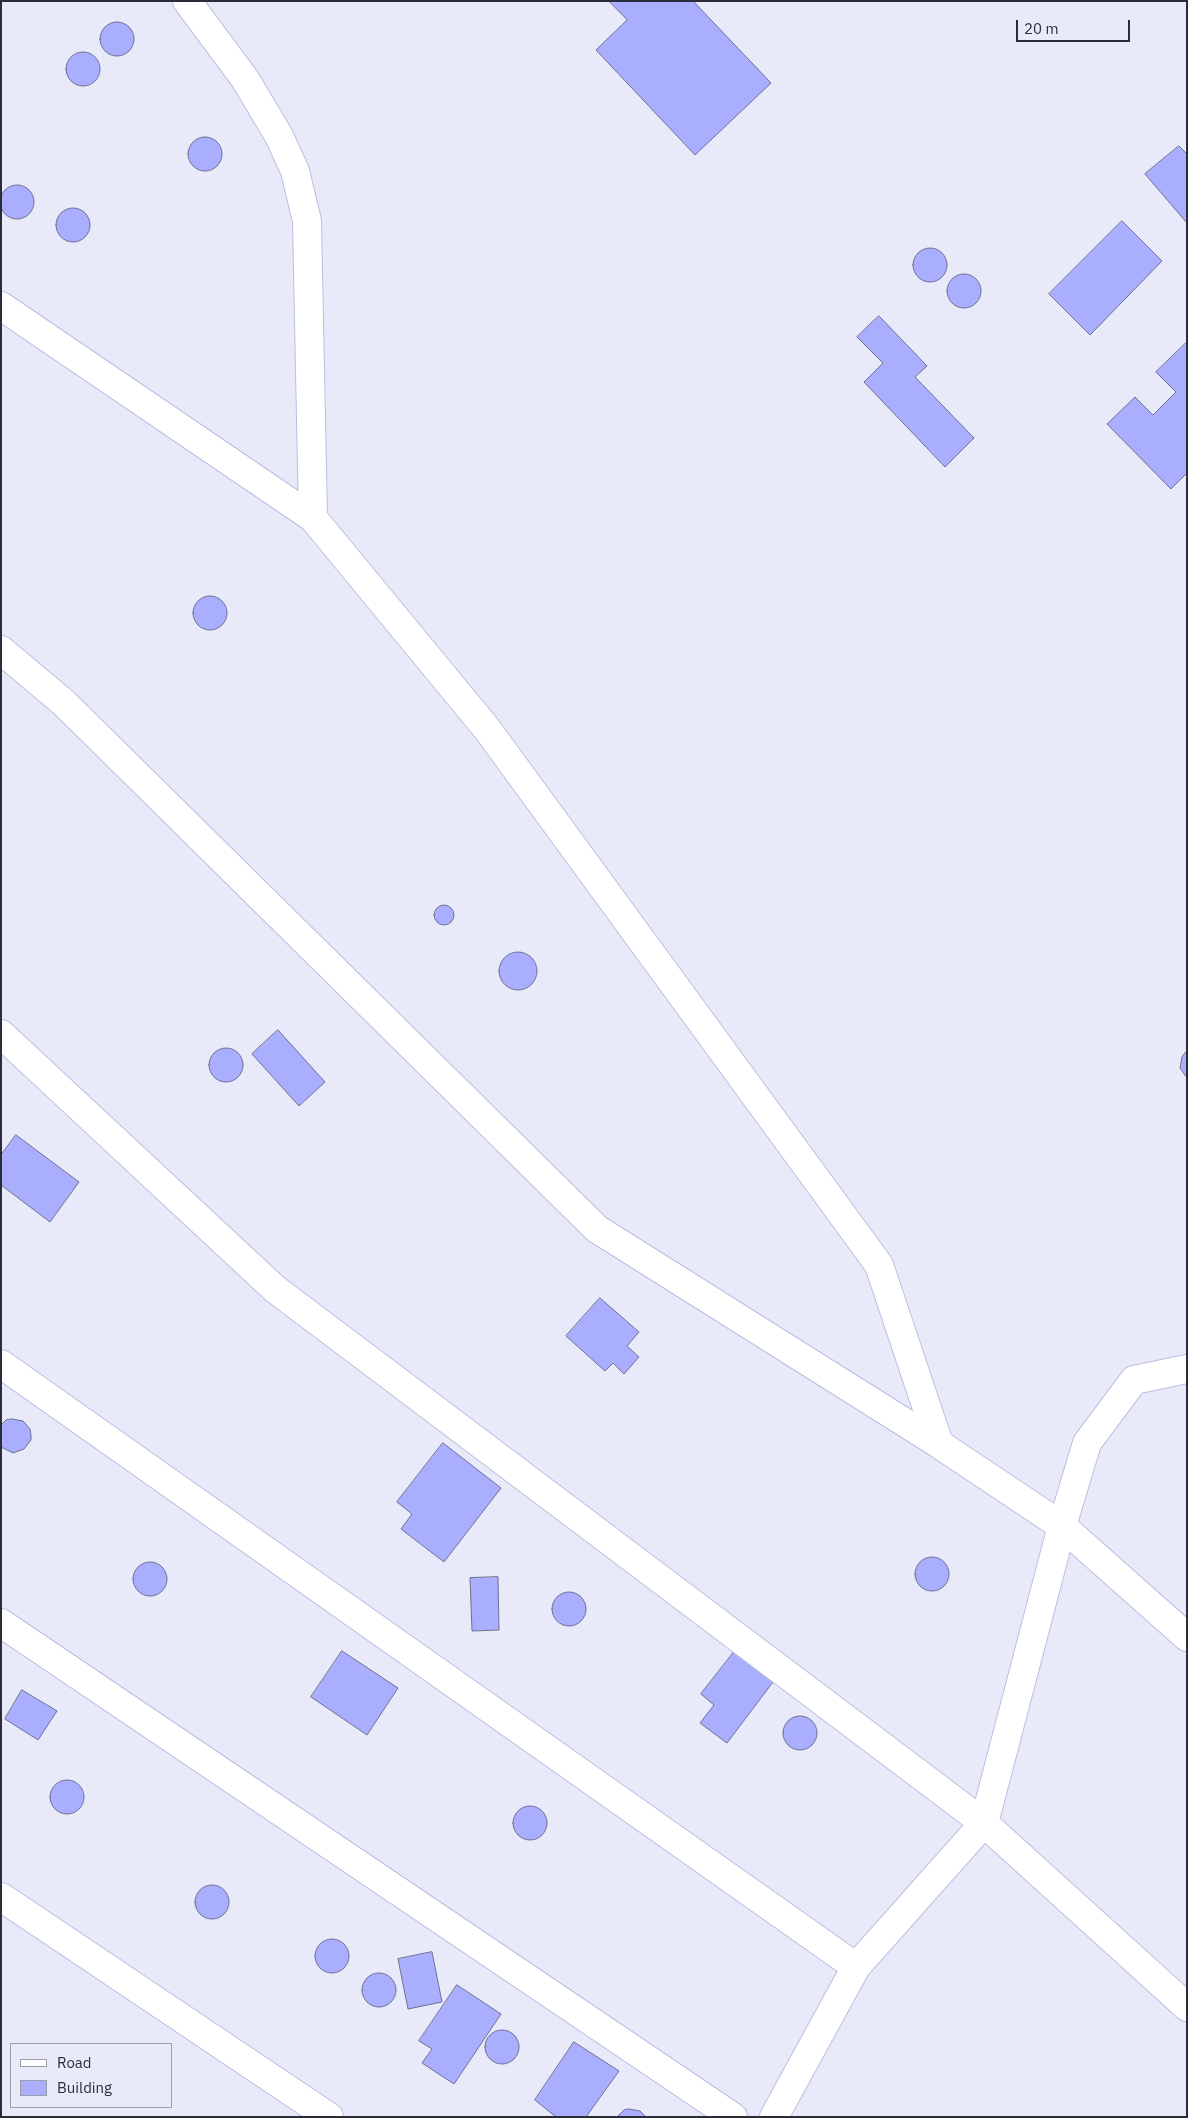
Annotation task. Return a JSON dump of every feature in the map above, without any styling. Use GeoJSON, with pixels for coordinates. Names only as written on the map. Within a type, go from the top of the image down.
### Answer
{"type":"FeatureCollection","features":[{"type":"Feature","properties":{"kind":"street"},"geometry":{"type":"LineString","coordinates":[[187,1],[245,79],[279,136],[295,171],[307,221],[313,518]]}},
{"type":"Feature","properties":{"kind":"street"},"geometry":{"type":"LineString","coordinates":[[1,306],[313,518],[487,729],[879,1265],[940,1444]]}},
{"type":"Feature","properties":{"kind":"street"},"geometry":{"type":"LineString","coordinates":[[1,650],[64,703],[597,1229],[940,1444],[1062,1526],[1187,1637]]}},
{"type":"Feature","properties":{"kind":"street"},"geometry":{"type":"LineString","coordinates":[[1,1034],[275,1289],[984,1823],[1187,2007]]}},
{"type":"Feature","properties":{"kind":"street"},"geometry":{"type":"LineString","coordinates":[[1,1364],[856,1967]]}},
{"type":"Feature","properties":{"kind":"street"},"geometry":{"type":"LineString","coordinates":[[774,2117],[856,1967],[984,1823],[1062,1526],[1087,1443],[1134,1380],[1187,1369]]}},
{"type":"Feature","properties":{"kind":"street"},"geometry":{"type":"LineString","coordinates":[[1,1623],[733,2117]]}},
{"type":"Feature","properties":{"kind":"street"},"geometry":{"type":"LineString","coordinates":[[1,1897],[329,2117]]}},
{"type":"Feature","properties":{"kind":"building"},"geometry":{"type":"Polygon","coordinates":[[[609,1],[693,1],[771,83],[695,155],[596,50],[627,20],[609,1]]]}},
{"type":"Feature","properties":{"kind":"building"},"geometry":{"type":"Polygon","coordinates":[[[117,22],[129,27],[134,39],[129,51],[117,56],[105,51],[100,39],[105,27],[117,22]]]}},
{"type":"Feature","properties":{"kind":"building"},"geometry":{"type":"Polygon","coordinates":[[[83,52],[95,57],[100,69],[95,81],[83,86],[71,81],[66,69],[71,57],[83,52]]]}},
{"type":"Feature","properties":{"kind":"building"},"geometry":{"type":"Polygon","coordinates":[[[205,137],[217,142],[222,154],[217,166],[205,171],[193,166],[188,154],[193,142],[205,137]]]}},
{"type":"Feature","properties":{"kind":"building"},"geometry":{"type":"Polygon","coordinates":[[[1179,146],[1187,154],[1187,223],[1145,174],[1179,146]]]}},
{"type":"Feature","properties":{"kind":"building"},"geometry":{"type":"Polygon","coordinates":[[[17,185],[29,190],[34,202],[29,214],[17,219],[5,214],[0,202],[5,190],[17,185]]]}},
{"type":"Feature","properties":{"kind":"building"},"geometry":{"type":"Polygon","coordinates":[[[73,208],[85,213],[90,225],[85,237],[73,242],[61,237],[56,225],[61,213],[73,208]]]}},
{"type":"Feature","properties":{"kind":"building"},"geometry":{"type":"Polygon","coordinates":[[[1122,221],[1162,261],[1090,335],[1049,294],[1122,221]]]}},
{"type":"Feature","properties":{"kind":"building"},"geometry":{"type":"Polygon","coordinates":[[[930,248],[942,253],[947,265],[942,277],[930,282],[918,277],[913,265],[918,253],[930,248]]]}},
{"type":"Feature","properties":{"kind":"building"},"geometry":{"type":"Polygon","coordinates":[[[964,274],[971,275],[976,279],[980,284],[980,298],[976,303],[971,307],[964,308],[957,307],[952,303],[948,298],[947,291],[948,284],[952,279],[957,275],[964,274]]]}},
{"type":"Feature","properties":{"kind":"building"},"geometry":{"type":"Polygon","coordinates":[[[879,316],[927,366],[915,377],[974,438],[945,467],[864,382],[883,363],[857,337],[879,316]]]}},
{"type":"Feature","properties":{"kind":"building"},"geometry":{"type":"Polygon","coordinates":[[[1187,342],[1187,473],[1171,489],[1107,424],[1135,397],[1153,415],[1176,392],[1156,372],[1187,342]]]}},
{"type":"Feature","properties":{"kind":"building"},"geometry":{"type":"Polygon","coordinates":[[[210,596],[222,601],[227,613],[222,625],[210,630],[198,625],[193,613],[198,601],[210,596]]]}},
{"type":"Feature","properties":{"kind":"building"},"geometry":{"type":"Polygon","coordinates":[[[440,905],[448,905],[454,911],[454,919],[448,925],[440,925],[434,919],[434,911],[440,905]]]}},
{"type":"Feature","properties":{"kind":"building"},"geometry":{"type":"Polygon","coordinates":[[[518,952],[531,958],[537,971],[531,984],[518,990],[505,984],[499,971],[505,958],[518,952]]]}},
{"type":"Feature","properties":{"kind":"building"},"geometry":{"type":"Polygon","coordinates":[[[278,1030],[325,1082],[299,1106],[252,1054],[278,1030]]]}},
{"type":"Feature","properties":{"kind":"building"},"geometry":{"type":"Polygon","coordinates":[[[226,1048],[238,1053],[243,1065],[238,1077],[226,1082],[214,1077],[209,1065],[214,1053],[226,1048]]]}},
{"type":"Feature","properties":{"kind":"building"},"geometry":{"type":"Polygon","coordinates":[[[1187,1051],[1187,1078],[1180,1068],[1182,1057],[1187,1051]]]}},
{"type":"Feature","properties":{"kind":"building"},"geometry":{"type":"Polygon","coordinates":[[[16,1135],[79,1182],[50,1222],[1,1185],[1,1155],[16,1135]]]}},
{"type":"Feature","properties":{"kind":"building"},"geometry":{"type":"Polygon","coordinates":[[[600,1298],[639,1332],[627,1346],[639,1357],[624,1374],[613,1363],[605,1371],[566,1336],[600,1298]]]}},
{"type":"Feature","properties":{"kind":"building"},"geometry":{"type":"Polygon","coordinates":[[[6,1420],[23,1421],[30,1429],[31,1435],[31,1440],[24,1449],[13,1453],[1,1447],[1,1425],[6,1420]]]}},
{"type":"Feature","properties":{"kind":"building"},"geometry":{"type":"Polygon","coordinates":[[[443,1443],[501,1488],[444,1562],[401,1529],[412,1514],[397,1502],[443,1443]]]}},
{"type":"Feature","properties":{"kind":"building"},"geometry":{"type":"Polygon","coordinates":[[[932,1557],[944,1562],[949,1574],[944,1586],[932,1591],[920,1586],[915,1574],[920,1562],[932,1557]]]}},
{"type":"Feature","properties":{"kind":"building"},"geometry":{"type":"Polygon","coordinates":[[[150,1562],[157,1563],[162,1567],[166,1572],[166,1586],[162,1591],[157,1595],[150,1596],[143,1595],[138,1591],[134,1586],[133,1579],[134,1572],[138,1567],[143,1563],[150,1562]]]}},
{"type":"Feature","properties":{"kind":"building"},"geometry":{"type":"Polygon","coordinates":[[[498,1577],[499,1630],[472,1631],[470,1578],[498,1577]]]}},
{"type":"Feature","properties":{"kind":"building"},"geometry":{"type":"Polygon","coordinates":[[[569,1592],[576,1593],[581,1597],[585,1602],[585,1616],[581,1621],[576,1625],[569,1626],[562,1625],[557,1621],[553,1616],[552,1609],[553,1602],[557,1597],[562,1593],[569,1592]]]}},
{"type":"Feature","properties":{"kind":"building"},"geometry":{"type":"Polygon","coordinates":[[[342,1651],[398,1688],[367,1735],[311,1697],[342,1651]]]}},
{"type":"Feature","properties":{"kind":"building"},"geometry":{"type":"Polygon","coordinates":[[[734,1652],[773,1682],[727,1743],[700,1723],[714,1705],[701,1694],[734,1652]]]}},
{"type":"Feature","properties":{"kind":"building"},"geometry":{"type":"Polygon","coordinates":[[[22,1690],[57,1711],[38,1740],[5,1719],[22,1690]]]}},
{"type":"Feature","properties":{"kind":"building"},"geometry":{"type":"Polygon","coordinates":[[[800,1716],[812,1721],[817,1733],[812,1745],[800,1750],[788,1745],[783,1733],[788,1721],[800,1716]]]}},
{"type":"Feature","properties":{"kind":"building"},"geometry":{"type":"Polygon","coordinates":[[[67,1780],[79,1785],[84,1797],[79,1809],[67,1814],[55,1809],[50,1797],[55,1785],[67,1780]]]}},
{"type":"Feature","properties":{"kind":"building"},"geometry":{"type":"Polygon","coordinates":[[[530,1806],[542,1811],[547,1823],[542,1835],[530,1840],[518,1835],[513,1823],[518,1811],[530,1806]]]}},
{"type":"Feature","properties":{"kind":"building"},"geometry":{"type":"Polygon","coordinates":[[[212,1885],[224,1890],[229,1902],[224,1914],[212,1919],[200,1914],[195,1902],[200,1890],[212,1885]]]}},
{"type":"Feature","properties":{"kind":"building"},"geometry":{"type":"Polygon","coordinates":[[[332,1939],[339,1940],[344,1944],[348,1949],[348,1963],[344,1968],[339,1972],[332,1973],[325,1972],[320,1968],[316,1963],[315,1956],[316,1949],[320,1944],[325,1940],[332,1939]]]}},
{"type":"Feature","properties":{"kind":"building"},"geometry":{"type":"Polygon","coordinates":[[[432,1952],[442,2002],[408,2009],[398,1959],[432,1952]]]}},
{"type":"Feature","properties":{"kind":"building"},"geometry":{"type":"Polygon","coordinates":[[[379,1973],[391,1978],[396,1990],[391,2002],[379,2007],[367,2002],[362,1990],[367,1978],[379,1973]]]}},
{"type":"Feature","properties":{"kind":"building"},"geometry":{"type":"Polygon","coordinates":[[[457,1985],[501,2014],[454,2084],[422,2063],[432,2049],[419,2041],[457,1985]]]}},
{"type":"Feature","properties":{"kind":"building"},"geometry":{"type":"Polygon","coordinates":[[[502,2030],[514,2035],[519,2047],[514,2059],[502,2064],[490,2059],[485,2047],[490,2035],[502,2030]]]}},
{"type":"Feature","properties":{"kind":"building"},"geometry":{"type":"Polygon","coordinates":[[[574,2042],[619,2071],[586,2117],[556,2117],[535,2100],[574,2042]]]}},
{"type":"Feature","properties":{"kind":"building"},"geometry":{"type":"Polygon","coordinates":[[[624,2110],[640,2111],[646,2117],[617,2117],[624,2110]]]}}]}
